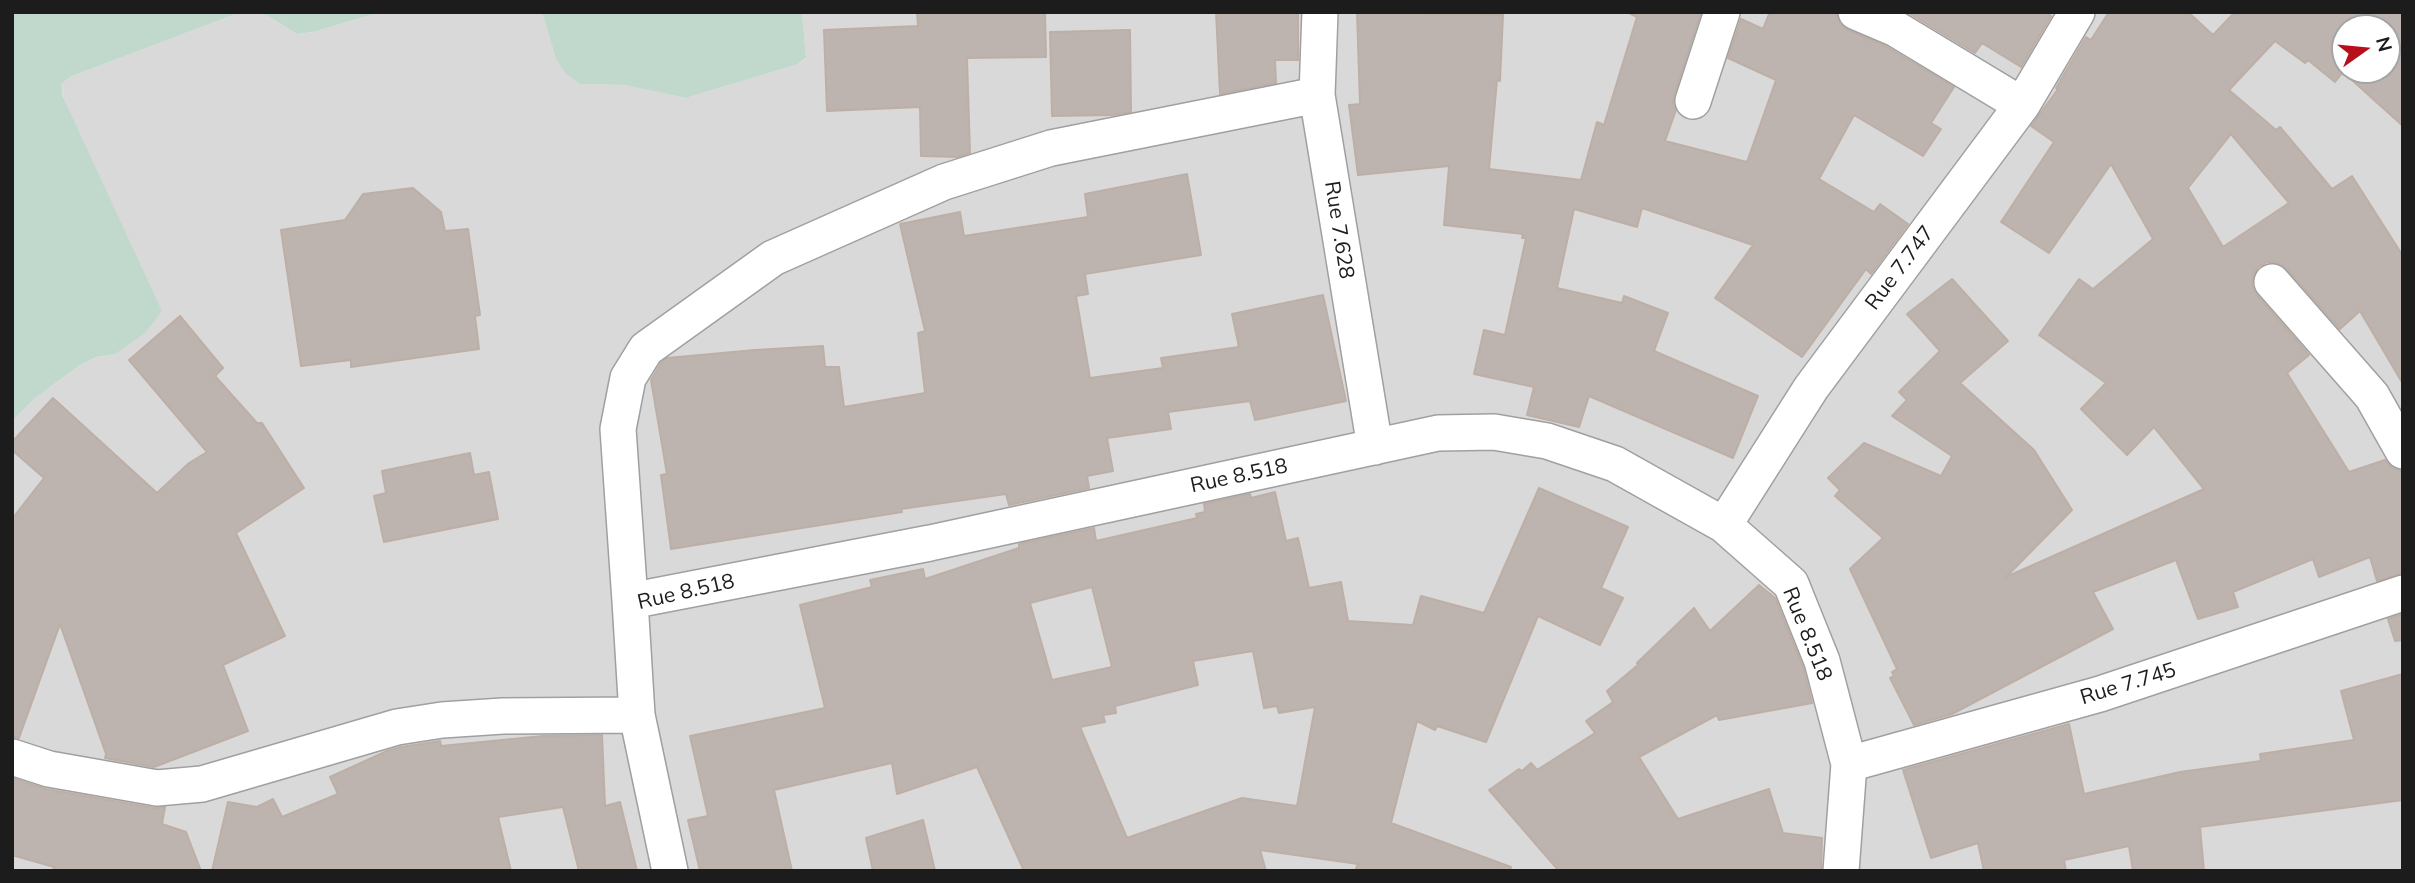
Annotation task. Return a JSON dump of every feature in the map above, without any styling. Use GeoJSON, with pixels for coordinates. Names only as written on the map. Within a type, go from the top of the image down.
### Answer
{"type":"FeatureCollection","features":[{"type":"Feature","properties":{"kind":"street","name":"Rue 7.628"},"geometry":{"type":"LineString","coordinates":[[1320,12],[1317,95],[1375,447]]}},
{"type":"Feature","properties":{"kind":"street"},"geometry":{"type":"LineString","coordinates":[[1693,100],[1722,12]]}},
{"type":"Feature","properties":{"kind":"street"},"geometry":{"type":"LineString","coordinates":[[1856,12],[1896,29],[2022,105]]}},
{"type":"Feature","properties":{"kind":"street","name":"Rue 7.747"},"geometry":{"type":"LineString","coordinates":[[1724,525],[1811,388],[2022,105],[2077,12]]}},
{"type":"Feature","properties":{"kind":"street"},"geometry":{"type":"LineString","coordinates":[[630,601],[618,429],[628,379],[646,349],[773,258],[944,182],[1051,148],[1317,95]]}},
{"type":"Feature","properties":{"kind":"street"},"geometry":{"type":"LineString","coordinates":[[2272,282],[2372,396],[2403,451]]}},
{"type":"Feature","properties":{"kind":"street","name":"Rue 8.518"},"geometry":{"type":"LineString","coordinates":[[662,869],[637,715],[630,601],[930,543],[1438,433],[1493,432],[1547,441],[1615,464],[1724,525],[1791,584],[1822,661],[1849,764],[1841,871]]}},
{"type":"Feature","properties":{"kind":"street","name":"Rue 7.745"},"geometry":{"type":"LineString","coordinates":[[1849,764],[2100,694],[2403,593]]}},
{"type":"Feature","properties":{"kind":"street"},"geometry":{"type":"LineString","coordinates":[[12,757],[49,769],[157,788],[202,784],[397,727],[442,720],[503,716],[637,715]]}},
{"type":"Feature","properties":{"kind":"shaded area"},"geometry":{"type":"Polygon","coordinates":[[[241,12],[268,16],[297,34],[313,32],[381,12],[542,12],[556,59],[581,84],[624,85],[686,98],[798,64],[806,59],[802,12],[2403,12],[2403,871],[12,871],[12,421],[35,398],[80,365],[96,357],[115,354],[61,84],[72,76],[241,12]]]}},
{"type":"Feature","properties":{"kind":"green space"},"geometry":{"type":"Polygon","coordinates":[[[12,12],[241,12],[72,76],[61,84],[63,97],[162,311],[145,333],[115,354],[96,357],[80,365],[35,398],[12,421],[12,12]]]}},
{"type":"Feature","properties":{"kind":"green space"},"geometry":{"type":"Polygon","coordinates":[[[255,12],[381,12],[313,32],[297,34],[268,16],[255,12]]]}},
{"type":"Feature","properties":{"kind":"green space"},"geometry":{"type":"Polygon","coordinates":[[[542,12],[802,12],[806,58],[798,64],[686,98],[624,85],[581,84],[566,74],[556,59],[542,12]]]}},
{"type":"Feature","properties":{"kind":"building"},"geometry":{"type":"Polygon","coordinates":[[[917,12],[1045,12],[1046,57],[967,58],[970,153],[957,157],[921,156],[920,107],[827,111],[824,30],[918,26],[917,12]]]}},
{"type":"Feature","properties":{"kind":"building"},"geometry":{"type":"Polygon","coordinates":[[[1216,12],[1298,12],[1298,60],[1275,60],[1276,83],[1220,94],[1216,12]]]}},
{"type":"Feature","properties":{"kind":"building"},"geometry":{"type":"Polygon","coordinates":[[[1357,12],[1503,15],[1500,81],[1497,80],[1489,169],[1581,180],[1597,122],[1604,125],[1637,17],[1627,12],[1701,12],[1674,95],[1673,104],[1676,110],[1665,141],[1747,162],[1776,80],[1728,58],[1741,19],[1763,29],[1770,12],[1836,12],[1840,24],[1848,30],[1887,47],[1954,87],[1931,123],[1941,129],[1923,156],[1854,115],[1819,179],[1874,212],[1880,204],[1908,224],[1871,274],[1866,269],[1802,357],[1715,298],[1753,245],[1642,208],[1637,227],[1574,209],[1557,288],[1622,303],[1624,296],[1668,313],[1654,351],[1758,396],[1733,458],[1589,396],[1579,427],[1527,415],[1534,387],[1474,374],[1484,330],[1505,335],[1526,238],[1522,238],[1523,234],[1444,225],[1449,166],[1358,175],[1349,105],[1360,104],[1357,12]]]}},
{"type":"Feature","properties":{"kind":"building"},"geometry":{"type":"Polygon","coordinates":[[[1907,12],[2045,12],[2051,16],[2021,67],[1982,43],[1975,53],[1907,12]]]}},
{"type":"Feature","properties":{"kind":"building"},"geometry":{"type":"Polygon","coordinates":[[[2109,12],[2188,12],[2213,35],[2235,12],[2403,12],[2403,126],[2356,84],[2401,84],[2401,14],[2331,14],[2331,79],[2308,60],[2305,63],[2275,41],[2229,90],[2276,130],[2280,127],[2332,189],[2352,176],[2403,256],[2403,384],[2360,311],[2340,329],[2287,269],[2278,263],[2267,262],[2258,267],[2252,285],[2257,295],[2309,355],[2287,373],[2349,472],[2385,460],[2392,468],[2403,471],[2403,573],[2377,581],[2370,557],[2319,577],[2313,559],[2233,592],[2238,607],[2198,619],[2176,560],[2093,592],[2113,629],[1952,714],[1914,725],[1890,678],[1894,676],[1892,672],[1897,669],[1850,569],[1883,538],[1835,496],[1840,490],[1828,478],[1864,443],[1941,476],[1952,456],[1892,416],[1907,400],[1899,392],[1940,351],[1907,314],[1952,279],[2008,341],[1960,383],[2034,450],[2072,510],[2006,577],[2204,489],[2154,427],[2127,455],[2081,409],[2106,383],[2039,335],[2079,279],[2093,289],[2153,239],[2111,164],[2049,253],[2001,222],[2054,142],[2031,126],[2058,89],[2056,88],[2086,37],[2091,40],[2109,12]],[[2231,134],[2188,188],[2223,247],[2289,203],[2231,134]]]}},
{"type":"Feature","properties":{"kind":"building"},"geometry":{"type":"Polygon","coordinates":[[[1130,30],[1131,112],[1052,116],[1050,32],[1130,30]]]}},
{"type":"Feature","properties":{"kind":"building"},"geometry":{"type":"Polygon","coordinates":[[[1187,174],[1201,255],[1085,274],[1088,294],[1076,296],[1090,378],[1163,368],[1161,358],[1239,347],[1232,314],[1323,295],[1346,401],[1255,420],[1250,401],[1168,412],[1171,429],[1107,438],[1113,471],[1087,476],[1089,488],[1009,505],[1006,494],[901,509],[902,512],[671,549],[661,475],[667,474],[651,380],[667,358],[823,346],[825,367],[839,367],[844,407],[925,393],[918,333],[925,331],[900,224],[960,212],[964,236],[1088,217],[1085,194],[1187,174]]]}},
{"type":"Feature","properties":{"kind":"building"},"geometry":{"type":"Polygon","coordinates":[[[413,188],[441,212],[445,231],[468,229],[480,315],[475,316],[479,349],[351,367],[351,360],[301,366],[281,230],[345,220],[363,194],[413,188]]]}},
{"type":"Feature","properties":{"kind":"building"},"geometry":{"type":"Polygon","coordinates":[[[180,316],[223,368],[215,376],[257,423],[262,423],[304,488],[236,533],[285,636],[223,665],[248,731],[154,767],[105,758],[106,754],[60,624],[19,738],[12,737],[12,519],[44,478],[12,450],[12,442],[53,398],[157,493],[189,463],[207,452],[129,360],[180,316]]]}},
{"type":"Feature","properties":{"kind":"building"},"geometry":{"type":"Polygon","coordinates":[[[470,453],[474,475],[489,472],[498,519],[384,542],[374,496],[386,493],[382,471],[470,453]]]}},
{"type":"Feature","properties":{"kind":"building"},"geometry":{"type":"Polygon","coordinates":[[[1539,488],[1628,527],[1601,588],[1623,598],[1600,645],[1538,616],[1486,742],[1437,726],[1435,730],[1417,721],[1391,823],[1511,867],[1510,871],[1355,871],[1358,864],[1260,850],[1266,871],[1024,871],[977,767],[897,794],[892,763],[774,790],[792,871],[700,871],[688,820],[708,816],[690,736],[825,708],[800,605],[872,587],[870,580],[923,569],[925,579],[1019,548],[1019,544],[1094,528],[1096,541],[1197,518],[1196,514],[1205,512],[1204,504],[1250,494],[1251,498],[1275,492],[1286,541],[1298,538],[1309,588],[1341,582],[1348,621],[1413,625],[1421,596],[1484,613],[1539,488]],[[1092,587],[1030,603],[1052,680],[1112,667],[1092,587]],[[1253,651],[1193,661],[1198,685],[1115,706],[1116,713],[1103,715],[1105,722],[1080,727],[1127,838],[1242,798],[1297,806],[1315,707],[1279,713],[1277,706],[1264,708],[1253,651]]]}},
{"type":"Feature","properties":{"kind":"building"},"geometry":{"type":"Polygon","coordinates":[[[1759,585],[1775,598],[1803,667],[1812,703],[1719,720],[1717,715],[1639,757],[1678,819],[1769,789],[1783,833],[1822,838],[1821,871],[1559,871],[1489,790],[1531,763],[1537,770],[1595,733],[1586,721],[1613,702],[1607,691],[1639,664],[1637,663],[1694,608],[1710,631],[1759,585]]]}},
{"type":"Feature","properties":{"kind":"building"},"geometry":{"type":"Polygon","coordinates":[[[2403,614],[2403,640],[2395,641],[2388,619],[2403,614]]]}},
{"type":"Feature","properties":{"kind":"building"},"geometry":{"type":"Polygon","coordinates":[[[2403,674],[2403,800],[2200,827],[2204,871],[2133,871],[2129,846],[2064,860],[2066,871],[1984,871],[1978,843],[1931,858],[1903,770],[2069,724],[2084,794],[2180,772],[2261,761],[2260,754],[2354,740],[2341,691],[2403,674]]]}},
{"type":"Feature","properties":{"kind":"building"},"geometry":{"type":"Polygon","coordinates":[[[602,735],[605,806],[620,802],[637,871],[579,871],[563,807],[498,817],[511,871],[212,871],[228,802],[257,807],[273,799],[282,817],[338,794],[330,777],[401,747],[440,741],[441,746],[543,736],[602,735]]]}},
{"type":"Feature","properties":{"kind":"building"},"geometry":{"type":"Polygon","coordinates":[[[12,778],[46,789],[154,808],[165,807],[162,824],[186,832],[201,871],[53,871],[54,867],[12,855],[12,778]]]}},
{"type":"Feature","properties":{"kind":"building"},"geometry":{"type":"Polygon","coordinates":[[[923,820],[935,871],[873,871],[866,838],[923,820]]]}}]}
